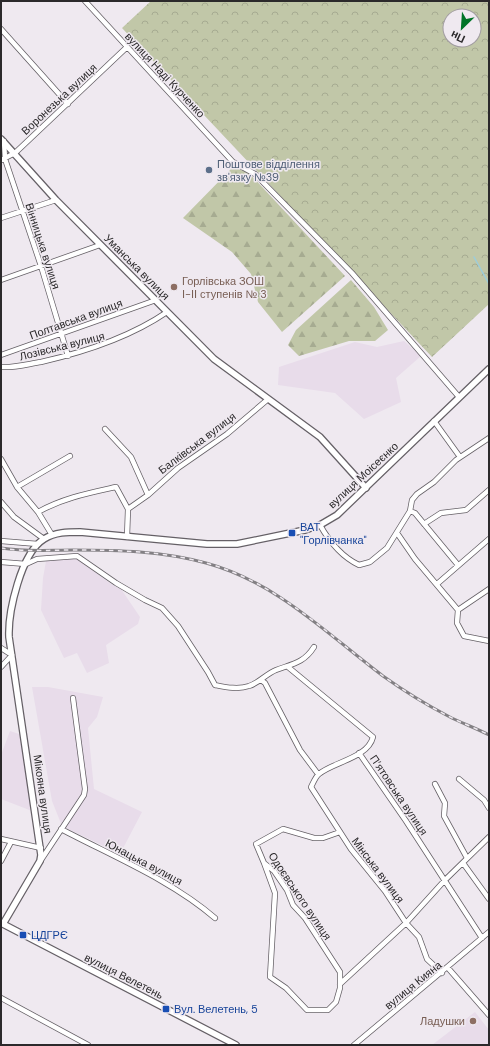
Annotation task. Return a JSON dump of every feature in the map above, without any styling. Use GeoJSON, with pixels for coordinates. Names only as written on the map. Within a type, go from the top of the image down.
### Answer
{"type":"FeatureCollection","features":[{"type":"Feature","properties":{"kind":"street","name":"вулиця Наді Курченко"},"geometry":{"type":"LineString","coordinates":[[85,1],[233,162],[255,174],[352,273],[459,397]]}},
{"type":"Feature","properties":{"kind":"street"},"geometry":{"type":"LineString","coordinates":[[1,29],[68,104]]}},
{"type":"Feature","properties":{"kind":"street","name":"Воронезька вулиця"},"geometry":{"type":"LineString","coordinates":[[3,160],[15,153],[127,48]]}},
{"type":"Feature","properties":{"kind":"street","name":"Уманська вулиця"},"geometry":{"type":"LineString","coordinates":[[2,140],[56,200],[214,359],[267,400],[320,437],[366,488]]}},
{"type":"Feature","properties":{"kind":"street","name":"Вінницька вулиця"},"geometry":{"type":"LineString","coordinates":[[2,140],[3,160],[41,266],[68,356]]}},
{"type":"Feature","properties":{"kind":"street"},"geometry":{"type":"LineString","coordinates":[[1,218],[56,200]]}},
{"type":"Feature","properties":{"kind":"street"},"geometry":{"type":"LineString","coordinates":[[1,280],[100,245]]}},
{"type":"Feature","properties":{"kind":"street","name":"Полтавська вулиця"},"geometry":{"type":"LineString","coordinates":[[1,355],[62,335],[156,300]]}},
{"type":"Feature","properties":{"kind":"street","name":"Лозівська вулиця"},"geometry":{"type":"LineString","coordinates":[[1,367],[17,367],[68,356],[112,342],[167,312]]}},
{"type":"Feature","properties":{"kind":"street","name":"вулиця Моісеєнко"},"geometry":{"type":"LineString","coordinates":[[37,545],[52,535],[80,532],[208,544],[237,544],[256,541],[320,525],[337,515],[489,369]]}},
{"type":"Feature","properties":{"kind":"street","name":"Балківська вулиця"},"geometry":{"type":"LineString","coordinates":[[128,509],[148,495],[178,468],[227,434],[267,400]]}},
{"type":"Feature","properties":{"kind":"street"},"geometry":{"type":"LineString","coordinates":[[434,421],[460,457]]}},
{"type":"Feature","properties":{"kind":"street"},"geometry":{"type":"LineString","coordinates":[[105,429],[132,457],[148,495]]}},
{"type":"Feature","properties":{"kind":"street"},"geometry":{"type":"LineString","coordinates":[[320,525],[332,543],[352,562],[359,565],[370,562],[387,548],[410,511],[412,500],[417,494],[434,482],[460,457],[489,438]]}},
{"type":"Feature","properties":{"kind":"street"},"geometry":{"type":"LineString","coordinates":[[17,487],[70,456]]}},
{"type":"Feature","properties":{"kind":"street"},"geometry":{"type":"LineString","coordinates":[[1,459],[17,487],[38,512],[52,535]]}},
{"type":"Feature","properties":{"kind":"street"},"geometry":{"type":"LineString","coordinates":[[38,512],[55,503],[79,495],[116,487],[128,509],[127,536]]}},
{"type":"Feature","properties":{"kind":"street"},"geometry":{"type":"LineString","coordinates":[[424,524],[441,513],[466,510],[489,490]]}},
{"type":"Feature","properties":{"kind":"street"},"geometry":{"type":"LineString","coordinates":[[1,502],[14,517],[44,539]]}},
{"type":"Feature","properties":{"kind":"street"},"geometry":{"type":"LineString","coordinates":[[410,511],[413,512],[424,524],[458,566]]}},
{"type":"Feature","properties":{"kind":"street"},"geometry":{"type":"LineString","coordinates":[[397,533],[415,559],[458,610],[457,623],[464,636],[489,641]]}},
{"type":"Feature","properties":{"kind":"street"},"geometry":{"type":"LineString","coordinates":[[437,584],[489,539]]}},
{"type":"Feature","properties":{"kind":"street"},"geometry":{"type":"LineString","coordinates":[[1,541],[37,545]]}},
{"type":"Feature","properties":{"kind":"street","name":"Мікояна вулиця"},"geometry":{"type":"LineString","coordinates":[[2,926],[40,861],[41,848],[9,638],[10,612],[26,564],[37,545]]}},
{"type":"Feature","properties":{"kind":"street"},"geometry":{"type":"LineString","coordinates":[[1,562],[26,564],[36,559],[77,556],[116,583],[162,608],[178,626],[215,685],[232,688],[248,686],[276,670],[288,667],[309,655],[314,647]]}},
{"type":"Feature","properties":{"kind":"street"},"geometry":{"type":"LineString","coordinates":[[458,610],[489,588]]}},
{"type":"Feature","properties":{"kind":"street"},"geometry":{"type":"LineString","coordinates":[[1,648],[12,655],[1,667]]}},
{"type":"Feature","properties":{"kind":"street","name":"П’ятовська вулиця"},"geometry":{"type":"LineString","coordinates":[[288,667],[373,737],[372,741],[359,753],[402,814],[482,938]]}},
{"type":"Feature","properties":{"kind":"street"},"geometry":{"type":"LineString","coordinates":[[260,680],[265,683],[300,750],[318,774],[359,753]]}},
{"type":"Feature","properties":{"kind":"street"},"geometry":{"type":"LineString","coordinates":[[40,861],[84,795],[85,789],[73,698]]}},
{"type":"Feature","properties":{"kind":"street","name":"Мінська вулиця"},"geometry":{"type":"LineString","coordinates":[[318,774],[311,787],[351,849],[385,891],[406,923],[419,937],[427,959],[442,973]]}},
{"type":"Feature","properties":{"kind":"street"},"geometry":{"type":"LineString","coordinates":[[459,778],[484,800],[489,808]]}},
{"type":"Feature","properties":{"kind":"street"},"geometry":{"type":"LineString","coordinates":[[434,784],[445,803],[444,816],[467,858]]}},
{"type":"Feature","properties":{"kind":"street","name":"Юнацька вулиця"},"geometry":{"type":"LineString","coordinates":[[61,829],[176,889],[198,903],[215,918]]}},
{"type":"Feature","properties":{"kind":"street","name":"Одоєвського вулиця"},"geometry":{"type":"LineString","coordinates":[[264,863],[274,871],[287,890],[293,905],[305,918],[337,965],[340,972],[340,984],[336,1002],[328,1010],[322,1012],[307,1010],[286,988],[270,977],[272,916],[275,893],[256,844],[283,829],[318,838],[323,838],[340,832]]}},
{"type":"Feature","properties":{"kind":"street"},"geometry":{"type":"LineString","coordinates":[[340,984],[406,923],[444,880],[489,837]]}},
{"type":"Feature","properties":{"kind":"street"},"geometry":{"type":"LineString","coordinates":[[1,839],[41,848]]}},
{"type":"Feature","properties":{"kind":"street"},"geometry":{"type":"LineString","coordinates":[[1,861],[11,842]]}},
{"type":"Feature","properties":{"kind":"street"},"geometry":{"type":"LineString","coordinates":[[463,863],[489,899]]}},
{"type":"Feature","properties":{"kind":"street","name":"вулиця Велетень"},"geometry":{"type":"LineString","coordinates":[[2,926],[236,1045]]}},
{"type":"Feature","properties":{"kind":"street","name":"вулиця Кияна"},"geometry":{"type":"LineString","coordinates":[[354,1045],[448,968],[489,932]]}},
{"type":"Feature","properties":{"kind":"street"},"geometry":{"type":"LineString","coordinates":[[448,968],[489,1015]]}},
{"type":"Feature","properties":{"kind":"street"},"geometry":{"type":"LineString","coordinates":[[1,998],[88,1045]]}},
{"type":"Feature","properties":{"kind":"shaded area"},"geometry":{"type":"Polygon","coordinates":[[[404,341],[421,356],[396,378],[401,402],[364,419],[335,393],[278,385],[279,367],[355,342],[377,347],[404,341]]]}},
{"type":"Feature","properties":{"kind":"shaded area"},"geometry":{"type":"Polygon","coordinates":[[[76,558],[111,584],[121,589],[140,617],[138,624],[106,645],[109,663],[87,673],[77,653],[64,658],[41,610],[43,578],[46,561],[76,558]]]}},
{"type":"Feature","properties":{"kind":"shaded area"},"geometry":{"type":"Polygon","coordinates":[[[32,687],[48,687],[103,697],[97,717],[88,728],[94,789],[142,812],[120,854],[62,826],[52,801],[32,687]]]}},
{"type":"Feature","properties":{"kind":"shaded area"},"geometry":{"type":"Polygon","coordinates":[[[10,731],[22,735],[32,811],[1,799],[1,755],[10,731]]]}},
{"type":"Feature","properties":{"kind":"shaded area","name":"Ладушки"},"geometry":{"type":"Polygon","coordinates":[[[475,1012],[489,1030],[489,1045],[432,1045],[475,1012]]]}},
{"type":"Feature","properties":{"kind":"green space"},"geometry":{"type":"Polygon","coordinates":[[[151,1],[489,1],[489,304],[432,357],[122,28],[151,1]]]}},
{"type":"Feature","properties":{"kind":"green space"},"geometry":{"type":"Polygon","coordinates":[[[233,167],[249,173],[345,276],[282,332],[258,302],[251,274],[232,252],[183,218],[233,167]]]}},
{"type":"Feature","properties":{"kind":"green space"},"geometry":{"type":"Polygon","coordinates":[[[351,280],[374,307],[388,330],[375,341],[349,341],[299,356],[288,345],[296,330],[351,280]]]}},
{"type":"Feature","properties":{"kind":"waterway"},"geometry":{"type":"LineString","coordinates":[[474,257],[489,284]]}},
{"type":"Feature","properties":{"kind":"railway"},"geometry":{"type":"LineString","coordinates":[[1,548],[28,550],[107,550],[140,552],[189,559],[206,563],[231,572],[255,583],[299,610],[383,676],[407,692],[448,716],[489,735]]}},
{"type":"Feature","properties":{"kind":"place","name":"Поштове відділення зв'язку №39"},"geometry":{"type":"Point","coordinates":[209,170]}},
{"type":"Feature","properties":{"kind":"place","name":"Горлівська ЗОШ І-ІІ ступенів № 3"},"geometry":{"type":"Point","coordinates":[174,287]}},
{"type":"Feature","properties":{"kind":"place","name":"ВАТ \"Горлівчанка\""},"geometry":{"type":"Point","coordinates":[292,533]}},
{"type":"Feature","properties":{"kind":"place","name":"ЦДГРЄ"},"geometry":{"type":"Point","coordinates":[23,935]}},
{"type":"Feature","properties":{"kind":"place","name":"Вул. Велетень, 5"},"geometry":{"type":"Point","coordinates":[166,1009]}},
{"type":"Feature","properties":{"kind":"place","name":"Ладушки"},"geometry":{"type":"Point","coordinates":[473,1021]}}]}
